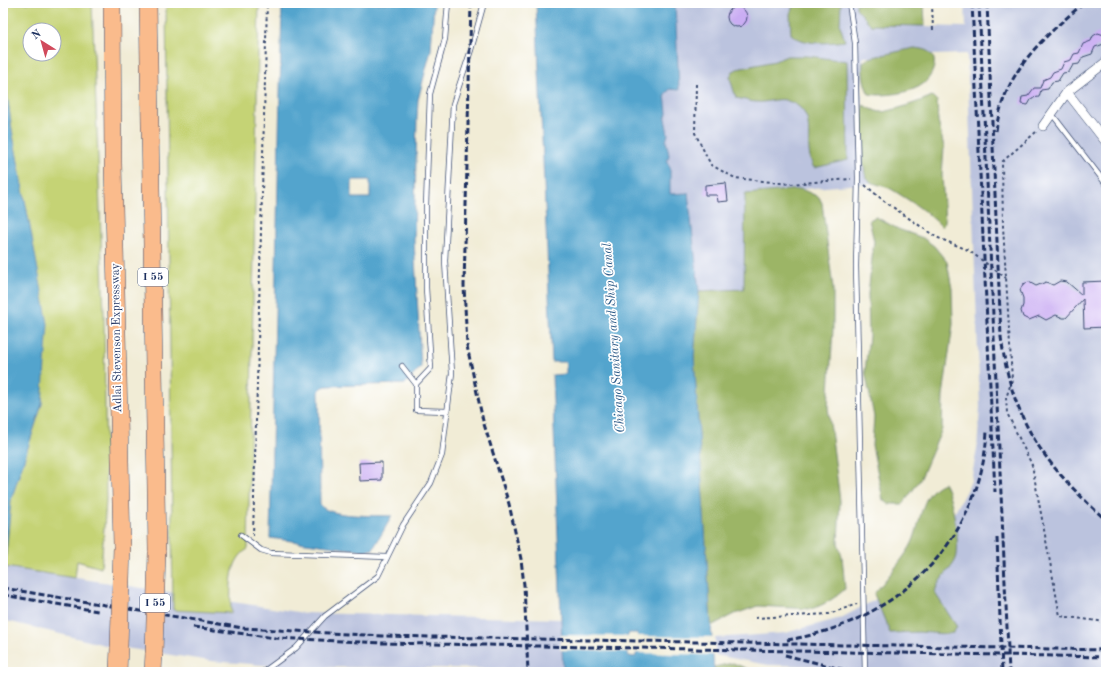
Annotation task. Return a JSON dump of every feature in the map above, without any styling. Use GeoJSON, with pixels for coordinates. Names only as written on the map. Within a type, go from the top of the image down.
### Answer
{"type":"FeatureCollection","features":[{"type":"Feature","properties":{"kind":"highway","name":"Adlai Stevenson Expressway"},"geometry":{"type":"LineString","coordinates":[[112,3],[113,163],[122,546],[118,672]]}},
{"type":"Feature","properties":{"kind":"highway","name":"I 55"},"geometry":{"type":"LineString","coordinates":[[148,3],[157,552],[153,672]]}},
{"type":"Feature","properties":{"kind":"street"},"geometry":{"type":"LineString","coordinates":[[1043,126],[1067,92],[1106,62]]}},
{"type":"Feature","properties":{"kind":"street"},"geometry":{"type":"LineString","coordinates":[[1067,92],[1106,142]]}},
{"type":"Feature","properties":{"kind":"lane"},"geometry":{"type":"LineString","coordinates":[[416,384],[430,368],[426,258],[426,206],[430,94],[445,39],[448,3]]}},
{"type":"Feature","properties":{"kind":"lane"},"geometry":{"type":"LineString","coordinates":[[263,672],[296,648],[325,616],[378,576],[403,525],[431,483],[442,455],[452,373],[444,261],[453,104],[471,50],[484,3]]}},
{"type":"Feature","properties":{"kind":"lane"},"geometry":{"type":"LineString","coordinates":[[849,3],[855,43],[858,178],[856,266],[865,672]]}},
{"type":"Feature","properties":{"kind":"lane"},"geometry":{"type":"LineString","coordinates":[[1052,114],[1106,184]]}},
{"type":"Feature","properties":{"kind":"lane"},"geometry":{"type":"LineString","coordinates":[[402,366],[416,384],[416,410],[447,411]]}},
{"type":"Feature","properties":{"kind":"lane"},"geometry":{"type":"LineString","coordinates":[[241,535],[261,550],[271,553],[388,557]]}},
{"type":"Feature","properties":{"kind":"path"},"geometry":{"type":"LineString","coordinates":[[253,544],[267,3]]}},
{"type":"Feature","properties":{"kind":"path"},"geometry":{"type":"LineString","coordinates":[[932,3],[933,31]]}},
{"type":"Feature","properties":{"kind":"path"},"geometry":{"type":"LineString","coordinates":[[696,84],[695,132],[711,165],[735,178],[789,184],[858,178],[884,201],[936,237],[968,250],[1006,278]]}},
{"type":"Feature","properties":{"kind":"path"},"geometry":{"type":"LineString","coordinates":[[1043,126],[1002,162],[1003,226],[1012,380],[1006,398],[1007,413],[1032,465],[1060,616],[1106,622]]}},
{"type":"Feature","properties":{"kind":"path"},"geometry":{"type":"LineString","coordinates":[[755,618],[829,614],[864,602]]}},
{"type":"Feature","properties":{"kind":"shaded area"},"geometry":{"type":"Polygon","coordinates":[[[675,3],[856,3],[856,8],[871,25],[966,27],[965,3],[1106,3],[1106,672],[830,672],[813,666],[768,665],[715,655],[715,638],[785,633],[841,618],[886,594],[951,519],[971,481],[977,449],[980,407],[967,54],[863,57],[860,145],[866,179],[872,183],[745,194],[744,289],[699,291],[688,193],[670,194],[670,167],[667,162],[669,155],[666,141],[668,134],[665,119],[665,95],[670,89],[679,90],[675,3]]]}},
{"type":"Feature","properties":{"kind":"shaded area"},"geometry":{"type":"Polygon","coordinates":[[[5,567],[304,613],[561,619],[563,669],[289,667],[211,661],[105,645],[3,620],[5,567]]]}},
{"type":"Feature","properties":{"kind":"green space"},"geometry":{"type":"Polygon","coordinates":[[[3,3],[92,3],[104,314],[106,501],[101,568],[77,561],[75,578],[5,567],[11,500],[42,404],[35,255],[12,130],[3,66],[3,3]]]}},
{"type":"Feature","properties":{"kind":"green space"},"geometry":{"type":"Polygon","coordinates":[[[166,3],[259,3],[248,549],[241,554],[233,569],[231,613],[173,610],[166,3]]]}},
{"type":"Feature","properties":{"kind":"green space"},"geometry":{"type":"Polygon","coordinates":[[[794,3],[841,3],[840,25],[845,41],[817,43],[797,38],[791,34],[790,14],[794,3]]]}},
{"type":"Feature","properties":{"kind":"green space"},"geometry":{"type":"Polygon","coordinates":[[[856,3],[924,3],[925,26],[871,25],[856,8],[856,3]]]}},
{"type":"Feature","properties":{"kind":"green space"},"geometry":{"type":"Polygon","coordinates":[[[914,48],[928,51],[933,57],[934,65],[929,78],[918,87],[905,92],[882,95],[869,94],[864,79],[863,62],[869,58],[914,48]]]}},
{"type":"Feature","properties":{"kind":"green space"},"geometry":{"type":"Polygon","coordinates":[[[787,56],[808,56],[847,61],[848,160],[814,168],[810,158],[807,120],[804,112],[797,105],[785,100],[752,102],[736,98],[730,78],[732,72],[737,69],[775,61],[787,56]]]}},
{"type":"Feature","properties":{"kind":"green space"},"geometry":{"type":"Polygon","coordinates":[[[932,96],[937,101],[938,121],[944,147],[942,175],[945,222],[942,227],[905,197],[891,189],[872,183],[866,179],[860,145],[863,105],[873,110],[885,112],[932,96]]]}},
{"type":"Feature","properties":{"kind":"green space"},"geometry":{"type":"Polygon","coordinates":[[[801,189],[819,197],[822,203],[833,288],[833,330],[828,407],[840,501],[838,543],[842,556],[845,589],[829,601],[811,609],[758,606],[732,615],[711,626],[694,357],[699,291],[744,289],[745,194],[801,189]]]}},
{"type":"Feature","properties":{"kind":"green space"},"geometry":{"type":"Polygon","coordinates":[[[876,217],[898,229],[923,238],[934,246],[947,262],[952,289],[953,324],[943,396],[942,429],[920,480],[903,504],[889,504],[883,500],[872,445],[874,417],[865,371],[869,336],[868,294],[874,241],[869,220],[876,217]]]}},
{"type":"Feature","properties":{"kind":"green space"},"geometry":{"type":"Polygon","coordinates":[[[944,483],[953,508],[957,532],[957,552],[954,563],[938,583],[935,593],[957,627],[953,633],[946,634],[918,632],[890,633],[874,594],[910,547],[929,494],[944,483]]]}},
{"type":"Feature","properties":{"kind":"green space"},"geometry":{"type":"Polygon","coordinates":[[[733,663],[755,672],[714,672],[714,667],[733,663]]]}},
{"type":"Feature","properties":{"kind":"water"},"geometry":{"type":"Polygon","coordinates":[[[282,3],[434,3],[431,50],[418,100],[417,118],[414,241],[421,367],[405,384],[326,386],[321,388],[319,391],[320,505],[325,509],[343,514],[392,516],[373,549],[364,551],[270,538],[282,3]],[[352,180],[352,198],[370,198],[370,180],[352,180]]]}},
{"type":"Feature","properties":{"kind":"water","name":"Chicago Sanitary and Ship Canal"},"geometry":{"type":"Polygon","coordinates":[[[536,3],[675,3],[679,90],[670,89],[665,95],[667,113],[665,119],[668,134],[666,141],[669,155],[667,162],[670,167],[670,194],[688,193],[699,291],[694,357],[714,672],[563,672],[552,375],[566,374],[566,362],[552,362],[536,3]],[[629,633],[626,647],[629,656],[635,657],[639,645],[637,633],[629,633]]]}},
{"type":"Feature","properties":{"kind":"water"},"geometry":{"type":"Polygon","coordinates":[[[3,66],[12,130],[48,324],[42,404],[11,500],[3,582],[3,66]]]}},
{"type":"Feature","properties":{"kind":"pier"},"geometry":{"type":"Polygon","coordinates":[[[561,635],[630,636],[629,652],[560,650],[561,635]]]}},
{"type":"Feature","properties":{"kind":"pier"},"geometry":{"type":"Polygon","coordinates":[[[636,636],[714,637],[715,655],[635,653],[636,636]]]}},
{"type":"Feature","properties":{"kind":"building"},"geometry":{"type":"Polygon","coordinates":[[[737,7],[744,10],[747,17],[744,24],[737,27],[730,24],[727,17],[730,10],[737,7]]]}},
{"type":"Feature","properties":{"kind":"building"},"geometry":{"type":"Polygon","coordinates":[[[1098,33],[1104,35],[1106,38],[1104,44],[1095,47],[1092,54],[1083,57],[1079,64],[1073,65],[1069,72],[1063,73],[1058,81],[1052,82],[1048,89],[1041,90],[1039,97],[1032,98],[1028,105],[1021,104],[1022,97],[1028,96],[1034,88],[1040,88],[1043,80],[1050,77],[1053,72],[1061,69],[1064,62],[1071,60],[1074,54],[1079,53],[1083,44],[1091,41],[1093,36],[1098,33]]]}},
{"type":"Feature","properties":{"kind":"building"},"geometry":{"type":"Polygon","coordinates":[[[726,183],[728,201],[718,202],[717,195],[705,195],[705,185],[726,183]]]}},
{"type":"Feature","properties":{"kind":"building"},"geometry":{"type":"Polygon","coordinates":[[[1060,281],[1067,282],[1082,295],[1082,282],[1106,281],[1106,327],[1084,328],[1083,299],[1066,318],[1056,315],[1046,320],[1039,316],[1029,320],[1023,317],[1021,311],[1023,298],[1020,290],[1023,284],[1029,282],[1036,286],[1046,282],[1053,285],[1060,281]]]}},
{"type":"Feature","properties":{"kind":"building"},"geometry":{"type":"Polygon","coordinates":[[[382,462],[382,480],[360,481],[359,463],[382,462]]]}},
{"type":"Feature","properties":{"kind":"railway"},"geometry":{"type":"LineString","coordinates":[[471,3],[464,286],[467,346],[483,421],[509,504],[521,559],[524,585],[528,672]]}},
{"type":"Feature","properties":{"kind":"railway"},"geometry":{"type":"LineString","coordinates":[[972,3],[995,492]]}},
{"type":"Feature","properties":{"kind":"railway"},"geometry":{"type":"LineString","coordinates":[[979,3],[1009,672]]}},
{"type":"Feature","properties":{"kind":"railway"},"geometry":{"type":"LineString","coordinates":[[987,3],[1001,337],[1006,367],[1013,394],[1034,439],[1048,460],[1065,480],[1106,520]]}},
{"type":"Feature","properties":{"kind":"railway"},"geometry":{"type":"LineString","coordinates":[[996,131],[1000,110],[1007,91],[1016,74],[1027,58],[1040,44],[1068,16],[1084,3]]}},
{"type":"Feature","properties":{"kind":"railway"},"geometry":{"type":"LineString","coordinates":[[787,640],[826,631],[863,616],[896,596],[925,571],[950,542],[968,509],[981,471],[987,431]]}},
{"type":"Feature","properties":{"kind":"railway"},"geometry":{"type":"LineString","coordinates":[[997,538],[1002,672]]}},
{"type":"Feature","properties":{"kind":"railway"},"geometry":{"type":"LineString","coordinates":[[3,588],[243,628],[382,636],[1106,650]]}},
{"type":"Feature","properties":{"kind":"railway"},"geometry":{"type":"LineString","coordinates":[[3,595],[98,611]]}},
{"type":"Feature","properties":{"kind":"railway"},"geometry":{"type":"LineString","coordinates":[[193,627],[275,638],[383,643],[1106,657]]}},
{"type":"Feature","properties":{"kind":"railway"},"geometry":{"type":"LineString","coordinates":[[785,655],[853,672]]}}]}
